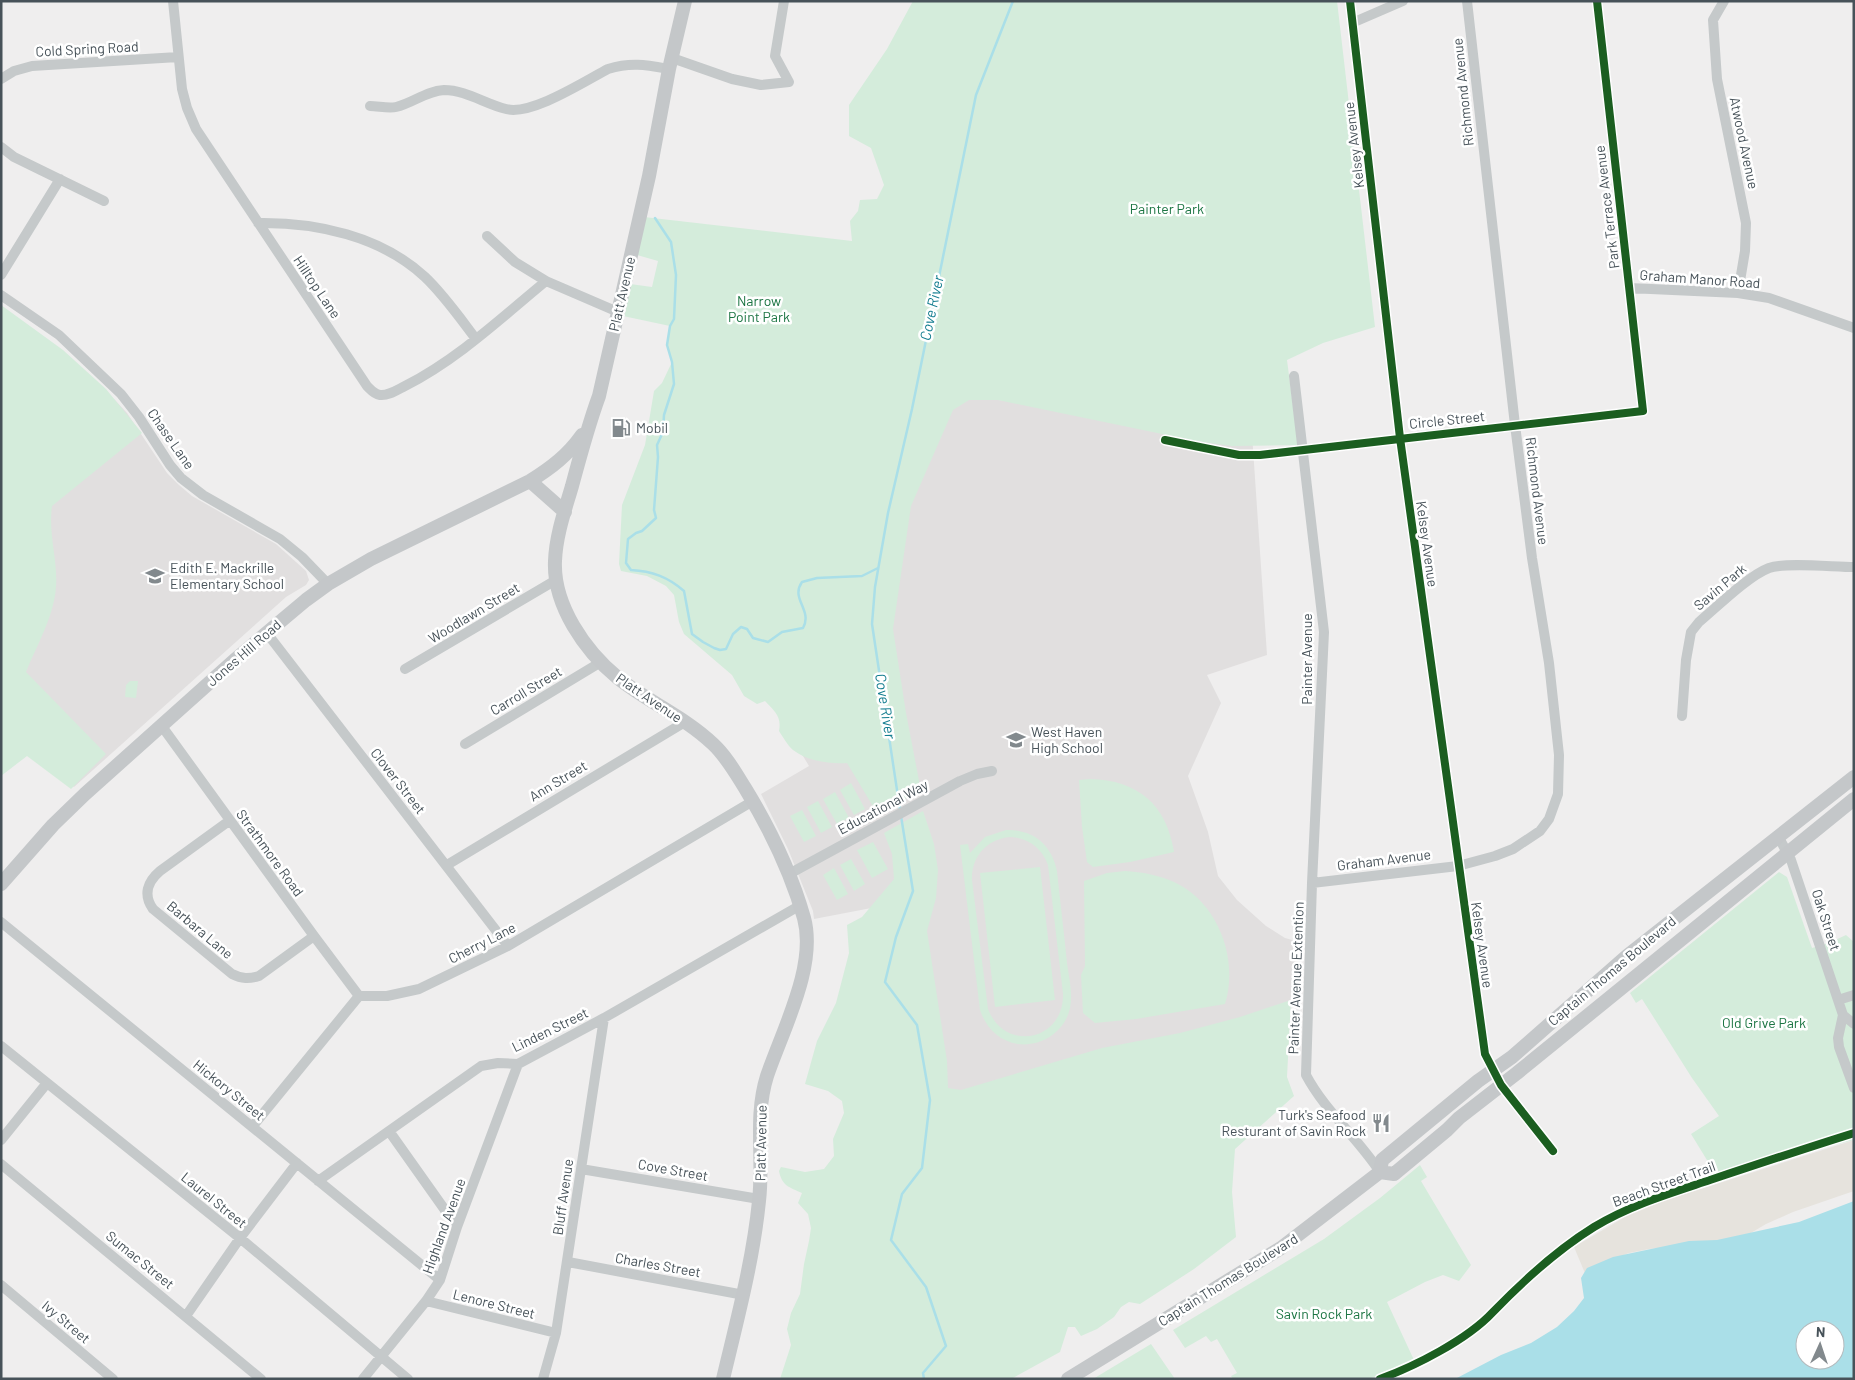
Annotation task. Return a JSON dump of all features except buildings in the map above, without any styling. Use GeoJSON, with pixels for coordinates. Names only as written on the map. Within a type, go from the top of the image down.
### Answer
{"type":"FeatureCollection","features":[{"type":"Feature","properties":{"kind":"main road","name":"Platt Avenue"},"geometry":{"type":"LineString","coordinates":[[685,1],[618,312],[598,396],[587,428],[556,545],[555,562],[556,580],[569,617],[586,644],[601,662],[619,678],[698,730],[722,753],[772,835],[789,874],[808,936],[805,967],[763,1093],[758,1132],[760,1199],[744,1294],[723,1379]]}},
{"type":"Feature","properties":{"kind":"main road","name":"Jones Hill Road"},"geometry":{"type":"LineString","coordinates":[[1,884],[53,825],[85,794],[266,632],[328,584],[371,559],[530,481],[551,468],[564,457],[587,428]]}},
{"type":"Feature","properties":{"kind":"main road"},"geometry":{"type":"LineString","coordinates":[[530,481],[565,512]]}},
{"type":"Feature","properties":{"kind":"main road","name":"Captain Thomas Boulevard"},"geometry":{"type":"LineString","coordinates":[[1068,1379],[1281,1248],[1341,1204],[1380,1172],[1382,1160],[1512,1057],[1628,956],[1854,777]]}},
{"type":"Feature","properties":{"kind":"main road","name":"Captain Thomas Boulevard"},"geometry":{"type":"LineString","coordinates":[[1380,1172],[1394,1174],[1459,1118],[1854,799]]}},
{"type":"Feature","properties":{"kind":"street","name":"Hilltop Lane"},"geometry":{"type":"LineString","coordinates":[[173,1],[182,89],[196,129],[367,386],[373,392],[386,394],[425,376],[450,360],[546,281]]}},
{"type":"Feature","properties":{"kind":"street"},"geometry":{"type":"LineString","coordinates":[[370,106],[395,108],[442,90],[460,93],[504,109],[520,110],[536,106],[608,69],[638,64],[671,64],[761,85],[789,82],[775,56],[784,1]]}},
{"type":"Feature","properties":{"kind":"street","name":"Kelsey Avenue"},"geometry":{"type":"LineString","coordinates":[[1350,1],[1400,438],[1484,1049],[1492,1071],[1501,1085],[1553,1151]]}},
{"type":"Feature","properties":{"kind":"street"},"geometry":{"type":"LineString","coordinates":[[1352,23],[1403,1]]}},
{"type":"Feature","properties":{"kind":"street","name":"Richmond Avenue"},"geometry":{"type":"LineString","coordinates":[[1458,866],[1495,856],[1512,849],[1540,831],[1548,820],[1558,794],[1559,755],[1549,664],[1532,558],[1515,425],[1467,1]]}},
{"type":"Feature","properties":{"kind":"street","name":"Park Terrace Avenue"},"geometry":{"type":"LineString","coordinates":[[1596,1],[1643,411]]}},
{"type":"Feature","properties":{"kind":"street","name":"Atwood Avenue"},"geometry":{"type":"LineString","coordinates":[[1724,1],[1713,20],[1717,79],[1746,224],[1745,251],[1738,293]]}},
{"type":"Feature","properties":{"kind":"street","name":"Cold Spring Road"},"geometry":{"type":"LineString","coordinates":[[1,79],[14,71],[32,66],[178,58]]}},
{"type":"Feature","properties":{"kind":"street"},"geometry":{"type":"LineString","coordinates":[[1,147],[14,157],[104,201]]}},
{"type":"Feature","properties":{"kind":"street"},"geometry":{"type":"LineString","coordinates":[[1,275],[60,179]]}},
{"type":"Feature","properties":{"kind":"street"},"geometry":{"type":"LineString","coordinates":[[258,223],[303,224],[329,229],[388,252],[413,267],[425,277],[476,339]]}},
{"type":"Feature","properties":{"kind":"street"},"geometry":{"type":"LineString","coordinates":[[487,236],[515,262],[546,281],[618,312]]}},
{"type":"Feature","properties":{"kind":"street","name":"Graham Manor Road"},"geometry":{"type":"LineString","coordinates":[[1629,288],[1738,293],[1769,298],[1854,328]]}},
{"type":"Feature","properties":{"kind":"street","name":"Chase Lane"},"geometry":{"type":"LineString","coordinates":[[1,295],[59,335],[117,390],[181,478],[203,495],[284,542],[302,557],[328,584]]}},
{"type":"Feature","properties":{"kind":"street","name":"Painter Avenue"},"geometry":{"type":"LineString","coordinates":[[1294,376],[1324,632],[1312,883]]}},
{"type":"Feature","properties":{"kind":"street","name":"Circle Street"},"geometry":{"type":"LineString","coordinates":[[1164,440],[1239,455],[1260,455],[1643,411]]}},
{"type":"Feature","properties":{"kind":"street","name":"Savin Park"},"geometry":{"type":"LineString","coordinates":[[1682,716],[1686,660],[1691,632],[1699,622],[1756,574],[1771,568],[1787,566],[1854,568]]}},
{"type":"Feature","properties":{"kind":"street","name":"Woodlawn Street"},"geometry":{"type":"LineString","coordinates":[[406,669],[556,580]]}},
{"type":"Feature","properties":{"kind":"street","name":"Clover Street"},"geometry":{"type":"LineString","coordinates":[[266,632],[508,946]]}},
{"type":"Feature","properties":{"kind":"street","name":"Carroll Street"},"geometry":{"type":"LineString","coordinates":[[466,744],[601,662]]}},
{"type":"Feature","properties":{"kind":"street","name":"Ann Street"},"geometry":{"type":"LineString","coordinates":[[447,865],[685,722]]}},
{"type":"Feature","properties":{"kind":"street","name":"Strathmore Road"},"geometry":{"type":"LineString","coordinates":[[161,725],[229,821],[359,996]]}},
{"type":"Feature","properties":{"kind":"street","name":"Educational Way"},"geometry":{"type":"LineString","coordinates":[[789,874],[960,781],[977,774],[992,771]]}},
{"type":"Feature","properties":{"kind":"street","name":"Cherry Lane"},"geometry":{"type":"LineString","coordinates":[[359,996],[387,996],[419,989],[508,946],[753,801]]}},
{"type":"Feature","properties":{"kind":"street","name":"Barbara Lane"},"geometry":{"type":"LineString","coordinates":[[229,821],[150,880],[148,898],[153,910],[232,974],[240,978],[249,979],[259,976],[314,936]]}},
{"type":"Feature","properties":{"kind":"street","name":"Oak Street"},"geometry":{"type":"LineString","coordinates":[[1778,836],[1791,860],[1838,1000],[1844,1014],[1854,1024]]}},
{"type":"Feature","properties":{"kind":"street","name":"Graham Avenue"},"geometry":{"type":"LineString","coordinates":[[1312,883],[1458,866]]}},
{"type":"Feature","properties":{"kind":"street","name":"Painter Avenue Extention"},"geometry":{"type":"LineString","coordinates":[[1312,883],[1306,1075],[1314,1090],[1372,1158],[1380,1172]]}},
{"type":"Feature","properties":{"kind":"street","name":"Linden Street"},"geometry":{"type":"LineString","coordinates":[[318,1181],[482,1066],[498,1063],[518,1064],[604,1018],[799,906]]}},
{"type":"Feature","properties":{"kind":"street","name":"Hickory Street"},"geometry":{"type":"LineString","coordinates":[[1,922],[440,1280]]}},
{"type":"Feature","properties":{"kind":"street"},"geometry":{"type":"LineString","coordinates":[[252,1127],[359,996]]}},
{"type":"Feature","properties":{"kind":"street"},"geometry":{"type":"LineString","coordinates":[[1838,1000],[1854,996]]}},
{"type":"Feature","properties":{"kind":"street"},"geometry":{"type":"LineString","coordinates":[[1844,1014],[1838,1038],[1839,1047],[1854,1088]]}},
{"type":"Feature","properties":{"kind":"street","name":"Bluff Avenue"},"geometry":{"type":"LineString","coordinates":[[543,1379],[556,1333],[568,1262],[604,1018]]}},
{"type":"Feature","properties":{"kind":"street","name":"Laurel Street"},"geometry":{"type":"LineString","coordinates":[[1,1046],[240,1238],[408,1379]]}},
{"type":"Feature","properties":{"kind":"street","name":"Highland Avenue"},"geometry":{"type":"LineString","coordinates":[[363,1379],[426,1301],[440,1280],[457,1227],[518,1064]]}},
{"type":"Feature","properties":{"kind":"street"},"geometry":{"type":"LineString","coordinates":[[1,1140],[47,1083]]}},
{"type":"Feature","properties":{"kind":"street"},"geometry":{"type":"LineString","coordinates":[[389,1131],[457,1227]]}},
{"type":"Feature","properties":{"kind":"street"},"geometry":{"type":"LineString","coordinates":[[186,1316],[240,1238],[297,1163]]}},
{"type":"Feature","properties":{"kind":"street","name":"Sumac Street"},"geometry":{"type":"LineString","coordinates":[[1,1164],[261,1379]]}},
{"type":"Feature","properties":{"kind":"street","name":"Cove Street"},"geometry":{"type":"LineString","coordinates":[[581,1169],[760,1199]]}},
{"type":"Feature","properties":{"kind":"street","name":"Charles Street"},"geometry":{"type":"LineString","coordinates":[[568,1262],[744,1294]]}},
{"type":"Feature","properties":{"kind":"street","name":"Ivy Street"},"geometry":{"type":"LineString","coordinates":[[1,1286],[113,1379]]}},
{"type":"Feature","properties":{"kind":"street","name":"Lenore Street"},"geometry":{"type":"LineString","coordinates":[[426,1301],[556,1333]]}},
{"type":"Feature","properties":{"kind":"shaded area","name":"West Haven High School"},"geometry":{"type":"Polygon","coordinates":[[[866,390],[1251,419],[1267,655],[1207,675],[1221,703],[1188,776],[1208,832],[1218,876],[1237,900],[1266,926],[1285,938],[1303,943],[1300,1000],[1269,1012],[949,1100],[887,905],[814,919],[813,911],[788,849],[761,794],[809,766],[800,751],[866,390]]]}},
{"type":"Feature","properties":{"kind":"shaded area","name":"Edith E. Mackrille Elementary School"},"geometry":{"type":"Polygon","coordinates":[[[114,399],[127,413],[167,473],[179,485],[192,496],[276,544],[306,571],[309,580],[306,585],[286,597],[74,787],[1,727],[1,446],[114,399]]]}},
{"type":"Feature","properties":{"kind":"green space"},"geometry":{"type":"Polygon","coordinates":[[[913,1],[1337,1],[1375,327],[1323,343],[1287,360],[1298,445],[1232,446],[1196,441],[998,400],[969,400],[953,410],[911,506],[893,629],[921,791],[877,813],[847,763],[818,761],[805,757],[793,750],[779,731],[780,726],[776,714],[765,701],[757,704],[744,696],[732,675],[684,634],[679,622],[674,595],[666,586],[647,576],[621,571],[619,564],[622,505],[645,445],[654,391],[662,383],[672,362],[667,345],[670,326],[623,316],[630,284],[652,287],[658,261],[637,255],[644,217],[852,241],[850,221],[858,211],[860,200],[877,199],[884,185],[871,148],[849,136],[849,105],[887,49],[913,1]]]}},
{"type":"Feature","properties":{"kind":"green space"},"geometry":{"type":"Polygon","coordinates":[[[1,305],[63,350],[106,389],[142,433],[52,506],[51,527],[56,567],[55,598],[49,620],[26,672],[106,754],[71,789],[27,756],[1,776],[1,305]]]}},
{"type":"Feature","properties":{"kind":"green space"},"geometry":{"type":"Polygon","coordinates":[[[130,681],[138,681],[136,698],[125,697],[126,685],[130,681]]]}},
{"type":"Feature","properties":{"kind":"green space"},"geometry":{"type":"Polygon","coordinates":[[[1079,780],[1107,780],[1122,784],[1136,790],[1147,798],[1165,821],[1174,852],[1130,862],[1093,867],[1087,862],[1082,827],[1079,780]]]}},
{"type":"Feature","properties":{"kind":"green space"},"geometry":{"type":"Polygon","coordinates":[[[851,783],[865,809],[854,815],[840,790],[851,783]]]}},
{"type":"Feature","properties":{"kind":"green space"},"geometry":{"type":"Polygon","coordinates":[[[835,792],[849,818],[837,824],[823,799],[835,792]]]}},
{"type":"Feature","properties":{"kind":"green space"},"geometry":{"type":"Polygon","coordinates":[[[818,801],[832,827],[821,833],[807,807],[818,801]]]}},
{"type":"Feature","properties":{"kind":"green space"},"geometry":{"type":"Polygon","coordinates":[[[802,810],[816,836],[804,842],[790,816],[802,810]]]}},
{"type":"Feature","properties":{"kind":"green space"},"geometry":{"type":"Polygon","coordinates":[[[923,811],[934,844],[938,870],[936,898],[927,931],[947,1061],[948,1088],[961,1090],[1102,1048],[1180,1033],[1240,1017],[1291,1000],[1287,1077],[1294,1096],[1235,1149],[1232,1192],[1236,1237],[1194,1269],[1140,1304],[1129,1302],[1121,1307],[1114,1317],[1097,1329],[1081,1336],[1075,1327],[1068,1327],[1060,1352],[1011,1379],[780,1379],[791,1345],[787,1329],[791,1313],[800,1294],[811,1228],[808,1214],[798,1203],[802,1193],[784,1183],[779,1171],[781,1167],[805,1172],[824,1169],[834,1156],[833,1139],[844,1113],[842,1101],[828,1091],[805,1084],[817,1041],[836,1003],[849,953],[847,925],[862,917],[894,879],[892,854],[884,833],[923,811]]]}},
{"type":"Feature","properties":{"kind":"green space"},"geometry":{"type":"Polygon","coordinates":[[[1006,830],[1025,832],[1040,840],[1046,846],[1051,853],[1057,871],[1071,1003],[1067,1017],[1057,1031],[1051,1036],[1035,1043],[1018,1044],[999,1037],[990,1028],[980,1010],[960,845],[968,844],[970,853],[985,837],[1006,830]],[[1003,838],[995,841],[983,850],[974,863],[972,880],[988,1009],[996,1023],[1007,1032],[1019,1036],[1032,1036],[1044,1031],[1054,1022],[1061,1010],[1063,994],[1048,865],[1039,850],[1030,843],[1018,838],[1003,838]]]}},
{"type":"Feature","properties":{"kind":"green space"},"geometry":{"type":"Polygon","coordinates":[[[873,842],[888,869],[872,878],[857,850],[873,842]]]}},
{"type":"Feature","properties":{"kind":"green space"},"geometry":{"type":"Polygon","coordinates":[[[851,859],[865,884],[854,891],[840,865],[851,859]]]}},
{"type":"Feature","properties":{"kind":"green space"},"geometry":{"type":"Polygon","coordinates":[[[1040,867],[1055,1000],[995,1007],[980,873],[1040,867]]]}},
{"type":"Feature","properties":{"kind":"green space"},"geometry":{"type":"Polygon","coordinates":[[[834,868],[848,894],[837,900],[823,875],[834,868]]]}},
{"type":"Feature","properties":{"kind":"green space"},"geometry":{"type":"Polygon","coordinates":[[[1125,871],[1162,877],[1189,891],[1202,903],[1213,918],[1227,951],[1229,987],[1225,1004],[1136,1019],[1095,1023],[1083,1013],[1081,975],[1085,966],[1084,881],[1107,873],[1125,871]]]}},
{"type":"Feature","properties":{"kind":"green space","name":"Old Grive Park"},"geometry":{"type":"Polygon","coordinates":[[[1779,872],[1787,877],[1812,948],[1846,935],[1854,942],[1854,1140],[1758,1164],[1718,1178],[1691,1134],[1719,1116],[1692,1078],[1642,999],[1636,1003],[1630,993],[1779,872]]]}},
{"type":"Feature","properties":{"kind":"green space","name":"Savin Rock Park"},"geometry":{"type":"Polygon","coordinates":[[[1420,1165],[1427,1177],[1421,1181],[1471,1265],[1459,1281],[1443,1275],[1425,1282],[1387,1302],[1414,1360],[1368,1379],[1233,1379],[1231,1376],[1237,1373],[1217,1339],[1211,1342],[1206,1336],[1185,1348],[1173,1330],[1324,1239],[1380,1198],[1420,1165]]]}},
{"type":"Feature","properties":{"kind":"green space"},"geometry":{"type":"Polygon","coordinates":[[[1151,1344],[1175,1379],[1093,1379],[1151,1344]]]}},
{"type":"Feature","properties":{"kind":"sand"},"geometry":{"type":"Polygon","coordinates":[[[1854,1140],[1854,1191],[1793,1212],[1766,1224],[1739,1240],[1649,1249],[1629,1253],[1613,1259],[1587,1278],[1574,1247],[1625,1217],[1663,1201],[1854,1140]]]}},
{"type":"Feature","properties":{"kind":"water"},"geometry":{"type":"Polygon","coordinates":[[[1854,1201],[1854,1379],[1455,1379],[1501,1355],[1531,1343],[1557,1327],[1574,1311],[1584,1298],[1581,1278],[1587,1268],[1613,1257],[1689,1241],[1717,1240],[1799,1222],[1854,1201]]]}},
{"type":"Feature","properties":{"kind":"waterway","name":"Cove River"},"geometry":{"type":"LineString","coordinates":[[900,810],[872,624],[875,587],[888,513],[912,409],[976,95],[1013,1]]}},
{"type":"Feature","properties":{"kind":"waterway"},"geometry":{"type":"LineString","coordinates":[[655,218],[671,242],[676,275],[674,319],[670,326],[667,345],[672,362],[674,384],[664,415],[663,432],[657,445],[658,457],[654,510],[656,518],[642,531],[628,539],[626,563],[631,570],[659,576],[672,582],[684,591],[692,634],[720,650],[726,649],[733,634],[741,627],[747,629],[753,638],[768,642],[782,632],[803,628],[805,616],[798,594],[802,582],[817,578],[862,576],[878,568]]}},
{"type":"Feature","properties":{"kind":"waterway","name":"Cove River"},"geometry":{"type":"LineString","coordinates":[[901,816],[913,891],[896,937],[885,982],[917,1025],[930,1100],[922,1168],[902,1194],[891,1240],[926,1287],[946,1346],[923,1373],[924,1379]]}},
{"type":"Feature","properties":{"kind":"cycle path"},"geometry":{"type":"LineString","coordinates":[[1350,1],[1400,438],[1485,1054],[1501,1085],[1553,1151]]}},
{"type":"Feature","properties":{"kind":"cycle path"},"geometry":{"type":"LineString","coordinates":[[1165,440],[1239,455],[1260,455],[1643,411],[1597,1]]}},
{"type":"Feature","properties":{"kind":"cycle path","name":"Beach Street Trail"},"geometry":{"type":"LineString","coordinates":[[1380,1379],[1409,1367],[1455,1342],[1482,1322],[1554,1256],[1580,1236],[1608,1219],[1666,1195],[1854,1133]]}},
{"type":"Feature","properties":{"kind":"place","name":"Mobil"},"geometry":{"type":"Point","coordinates":[621,428]}},
{"type":"Feature","properties":{"kind":"place","name":"Edith E. Mackrille Elementary School"},"geometry":{"type":"Point","coordinates":[155,576]}},
{"type":"Feature","properties":{"kind":"place","name":"West Haven High School"},"geometry":{"type":"Point","coordinates":[1016,740]}},
{"type":"Feature","properties":{"kind":"place","name":"Turk's Seafood Resturant of Savin Rock"},"geometry":{"type":"Point","coordinates":[1381,1123]}},
{"type":"Feature","properties":{"kind":"park label","name":"Painter Park"},"geometry":{"type":"Point","coordinates":[1167,209]}},
{"type":"Feature","properties":{"kind":"park label","name":"Narrow Point Park"},"geometry":{"type":"Point","coordinates":[759,310]}}]}
